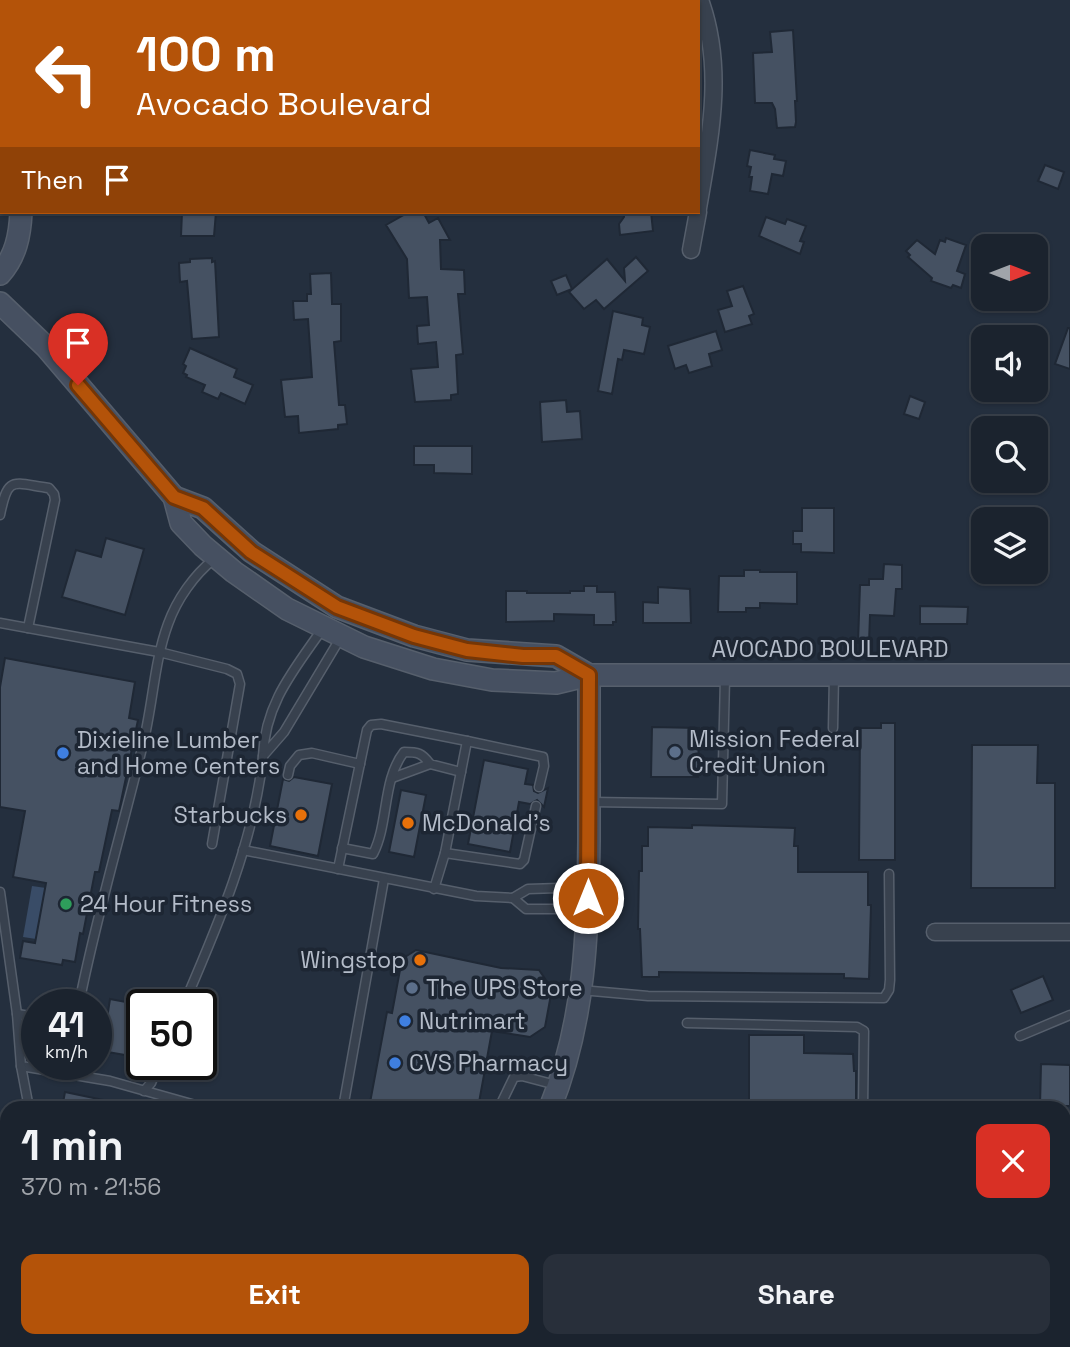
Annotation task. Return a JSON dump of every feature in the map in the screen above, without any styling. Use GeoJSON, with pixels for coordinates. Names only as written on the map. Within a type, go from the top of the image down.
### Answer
{"type":"FeatureCollection","features":[{"type":"Feature","properties":{"kind":"main road"},"geometry":{"type":"LineString","coordinates":[[0,274],[15,251],[21,214]]}},
{"type":"Feature","properties":{"kind":"main road","name":"AVOCADO BOULEVARD"},"geometry":{"type":"LineString","coordinates":[[0,303],[46,347],[174,497],[181,523],[216,557],[287,609],[364,647],[433,669],[492,680],[556,683],[589,675],[1070,675]]}},
{"type":"Feature","properties":{"kind":"main road","name":"AVOCADO BOULEVARD"},"geometry":{"type":"LineString","coordinates":[[174,497],[203,508],[251,552],[337,607],[414,636],[467,650],[523,656],[556,656],[589,675]]}},
{"type":"Feature","properties":{"kind":"main road"},"geometry":{"type":"LineString","coordinates":[[216,557],[230,553],[241,556],[288,590],[307,589]]}},
{"type":"Feature","properties":{"kind":"main road"},"geometry":{"type":"LineString","coordinates":[[332,632],[353,626],[422,648],[432,648],[439,643]]}},
{"type":"Feature","properties":{"kind":"main road"},"geometry":{"type":"LineString","coordinates":[[552,1101],[571,1043],[585,967],[589,675]]}},
{"type":"Feature","properties":{"kind":"street"},"geometry":{"type":"LineString","coordinates":[[700,0],[715,60],[713,121],[700,198]]}},
{"type":"Feature","properties":{"kind":"street"},"geometry":{"type":"LineString","coordinates":[[691,250],[697,214]]}},
{"type":"Feature","properties":{"kind":"street"},"geometry":{"type":"LineString","coordinates":[[935,932],[1070,932]]}},
{"type":"Feature","properties":{"kind":"lane"},"geometry":{"type":"LineString","coordinates":[[0,515],[5,491],[11,485],[49,488],[54,494],[55,500],[28,628]]}},
{"type":"Feature","properties":{"kind":"lane"},"geometry":{"type":"LineString","coordinates":[[82,989],[89,952],[144,742],[159,652],[169,621],[181,598],[201,570],[216,557]]}},
{"type":"Feature","properties":{"kind":"lane"},"geometry":{"type":"LineString","coordinates":[[1,626],[28,628],[159,652],[227,668],[237,674],[240,684],[212,844]]}},
{"type":"Feature","properties":{"kind":"lane"},"geometry":{"type":"LineString","coordinates":[[190,989],[243,850],[261,773],[264,733],[270,713],[284,684],[332,632]]}},
{"type":"Feature","properties":{"kind":"lane"},"geometry":{"type":"LineString","coordinates":[[263,756],[284,732],[332,632]]}},
{"type":"Feature","properties":{"kind":"lane"},"geometry":{"type":"LineString","coordinates":[[589,802],[722,804],[725,675]]}},
{"type":"Feature","properties":{"kind":"lane"},"geometry":{"type":"LineString","coordinates":[[833,728],[834,675]]}},
{"type":"Feature","properties":{"kind":"lane"},"geometry":{"type":"LineString","coordinates":[[338,869],[367,730],[371,725],[381,724],[543,757],[544,766],[539,787]]}},
{"type":"Feature","properties":{"kind":"lane"},"geometry":{"type":"LineString","coordinates":[[434,889],[445,853],[467,741]]}},
{"type":"Feature","properties":{"kind":"lane"},"geometry":{"type":"LineString","coordinates":[[342,848],[373,854],[381,834],[392,778],[404,752],[424,754],[430,764]]}},
{"type":"Feature","properties":{"kind":"lane"},"geometry":{"type":"LineString","coordinates":[[288,775],[290,766],[299,755],[312,753],[360,764]]}},
{"type":"Feature","properties":{"kind":"lane"},"geometry":{"type":"LineString","coordinates":[[392,778],[430,764],[461,772]]}},
{"type":"Feature","properties":{"kind":"lane"},"geometry":{"type":"LineString","coordinates":[[445,853],[520,864],[524,860],[536,806]]}},
{"type":"Feature","properties":{"kind":"lane"},"geometry":{"type":"LineString","coordinates":[[243,850],[274,851],[338,869],[476,896],[513,898],[528,889],[559,888],[588,898]]}},
{"type":"Feature","properties":{"kind":"lane"},"geometry":{"type":"LineString","coordinates":[[581,990],[648,996],[884,998],[890,980],[889,874]]}},
{"type":"Feature","properties":{"kind":"lane"},"geometry":{"type":"LineString","coordinates":[[344,1101],[384,879]]}},
{"type":"Feature","properties":{"kind":"lane"},"geometry":{"type":"LineString","coordinates":[[0,892],[17,1014],[21,1066]]}},
{"type":"Feature","properties":{"kind":"lane"},"geometry":{"type":"LineString","coordinates":[[513,898],[526,909],[559,909],[588,898]]}},
{"type":"Feature","properties":{"kind":"lane"},"geometry":{"type":"LineString","coordinates":[[17,1014],[21,1015]]}},
{"type":"Feature","properties":{"kind":"lane"},"geometry":{"type":"LineString","coordinates":[[1020,1036],[1070,1015]]}},
{"type":"Feature","properties":{"kind":"lane"},"geometry":{"type":"LineString","coordinates":[[687,1023],[857,1027],[864,1031],[866,1042],[863,1101]]}},
{"type":"Feature","properties":{"kind":"lane"},"geometry":{"type":"LineString","coordinates":[[502,1101],[514,1077],[522,1076],[558,1085]]}},
{"type":"Feature","properties":{"kind":"lane"},"geometry":{"type":"LineString","coordinates":[[24,1080],[28,1101]]}},
{"type":"Feature","properties":{"kind":"lane"},"geometry":{"type":"LineString","coordinates":[[107,1080],[180,1101]]}},
{"type":"Feature","properties":{"kind":"lane"},"geometry":{"type":"LineString","coordinates":[[144,1091],[152,1080]]}},
{"type":"Feature","properties":{"kind":"water"},"geometry":{"type":"Polygon","coordinates":[[[32,886],[46,888],[36,939],[23,937],[32,886]]]}},
{"type":"Feature","properties":{"kind":"building"},"geometry":{"type":"Polygon","coordinates":[[[793,30],[796,122],[795,127],[777,128],[772,103],[755,103],[753,53],[772,52],[770,32],[793,30]]]}},
{"type":"Feature","properties":{"kind":"building"},"geometry":{"type":"Polygon","coordinates":[[[750,150],[775,155],[774,159],[786,161],[783,176],[772,174],[768,194],[750,191],[751,167],[747,166],[750,150]]]}},
{"type":"Feature","properties":{"kind":"building"},"geometry":{"type":"Polygon","coordinates":[[[1045,165],[1064,172],[1058,189],[1038,181],[1045,165]]]}},
{"type":"Feature","properties":{"kind":"building"},"geometry":{"type":"Polygon","coordinates":[[[182,214],[216,214],[214,236],[181,236],[182,214]]]}},
{"type":"Feature","properties":{"kind":"building"},"geometry":{"type":"Polygon","coordinates":[[[405,214],[424,214],[429,223],[438,218],[450,240],[440,240],[441,269],[464,270],[465,294],[458,294],[463,354],[456,355],[458,394],[451,395],[451,400],[415,402],[411,369],[438,367],[436,342],[418,344],[417,326],[429,325],[427,297],[409,298],[407,259],[386,225],[405,214]]]}},
{"type":"Feature","properties":{"kind":"building"},"geometry":{"type":"Polygon","coordinates":[[[624,214],[651,214],[653,231],[620,235],[619,224],[624,214]]]}},
{"type":"Feature","properties":{"kind":"building"},"geometry":{"type":"Polygon","coordinates":[[[766,217],[785,224],[787,219],[806,226],[800,241],[804,242],[800,254],[759,236],[766,217]]]}},
{"type":"Feature","properties":{"kind":"building"},"geometry":{"type":"Polygon","coordinates":[[[946,238],[966,245],[957,271],[965,274],[961,288],[953,285],[951,288],[931,281],[932,278],[908,257],[910,255],[906,251],[917,240],[935,254],[940,240],[945,242],[946,238]]]}},
{"type":"Feature","properties":{"kind":"building"},"geometry":{"type":"Polygon","coordinates":[[[636,257],[648,271],[604,309],[596,300],[584,309],[569,292],[607,259],[625,281],[624,268],[636,257]]]}},
{"type":"Feature","properties":{"kind":"building"},"geometry":{"type":"Polygon","coordinates":[[[212,258],[212,262],[215,261],[219,337],[192,339],[187,281],[180,282],[179,263],[190,262],[190,259],[212,258]]]}},
{"type":"Feature","properties":{"kind":"building"},"geometry":{"type":"Polygon","coordinates":[[[331,273],[332,304],[341,304],[341,341],[334,342],[339,405],[345,405],[347,424],[338,425],[338,429],[299,433],[298,416],[285,417],[281,380],[312,377],[308,319],[294,320],[293,301],[307,301],[307,294],[311,294],[310,274],[331,273]]]}},
{"type":"Feature","properties":{"kind":"building"},"geometry":{"type":"Polygon","coordinates":[[[566,275],[572,289],[557,295],[551,281],[566,275]]]}},
{"type":"Feature","properties":{"kind":"building"},"geometry":{"type":"Polygon","coordinates":[[[743,286],[754,314],[749,316],[752,324],[725,332],[718,310],[732,306],[727,291],[743,286]]]}},
{"type":"Feature","properties":{"kind":"building"},"geometry":{"type":"Polygon","coordinates":[[[613,311],[643,318],[642,325],[650,327],[644,354],[624,350],[622,360],[618,359],[612,394],[598,391],[613,311]]]}},
{"type":"Feature","properties":{"kind":"building"},"geometry":{"type":"Polygon","coordinates":[[[1070,328],[1070,369],[1055,364],[1070,328]]]}},
{"type":"Feature","properties":{"kind":"building"},"geometry":{"type":"Polygon","coordinates":[[[716,331],[722,350],[709,354],[712,366],[689,373],[686,365],[675,369],[668,346],[716,331]]]}},
{"type":"Feature","properties":{"kind":"building"},"geometry":{"type":"Polygon","coordinates":[[[190,348],[237,369],[234,377],[253,385],[245,404],[221,393],[218,399],[202,392],[205,385],[186,377],[183,373],[186,366],[183,364],[190,348]]]}},
{"type":"Feature","properties":{"kind":"building"},"geometry":{"type":"Polygon","coordinates":[[[910,396],[925,402],[919,419],[904,414],[910,396]]]}},
{"type":"Feature","properties":{"kind":"building"},"geometry":{"type":"Polygon","coordinates":[[[566,400],[567,412],[580,411],[582,439],[542,442],[540,402],[566,400]]]}},
{"type":"Feature","properties":{"kind":"building"},"geometry":{"type":"Polygon","coordinates":[[[414,446],[472,446],[472,474],[434,473],[434,465],[414,465],[414,446]]]}},
{"type":"Feature","properties":{"kind":"building"},"geometry":{"type":"Polygon","coordinates":[[[802,508],[834,508],[834,553],[801,552],[801,544],[793,544],[793,531],[802,531],[802,508]]]}},
{"type":"Feature","properties":{"kind":"building"},"geometry":{"type":"Polygon","coordinates":[[[106,538],[144,549],[125,615],[62,597],[76,550],[101,557],[106,538]]]}},
{"type":"Feature","properties":{"kind":"building"},"geometry":{"type":"Polygon","coordinates":[[[884,564],[902,565],[902,589],[896,589],[894,616],[870,615],[869,643],[858,643],[860,585],[869,585],[869,579],[883,579],[884,564]]]}},
{"type":"Feature","properties":{"kind":"building"},"geometry":{"type":"Polygon","coordinates":[[[744,570],[797,572],[797,604],[760,603],[760,608],[746,608],[746,612],[718,612],[719,576],[744,576],[744,570]]]}},
{"type":"Feature","properties":{"kind":"building"},"geometry":{"type":"Polygon","coordinates":[[[584,586],[597,586],[597,592],[615,592],[616,622],[613,622],[613,625],[594,625],[594,615],[554,614],[554,621],[506,622],[506,591],[570,593],[584,591],[584,586]]]}},
{"type":"Feature","properties":{"kind":"building"},"geometry":{"type":"Polygon","coordinates":[[[658,587],[690,589],[691,623],[643,623],[643,602],[658,603],[658,587]]]}},
{"type":"Feature","properties":{"kind":"building"},"geometry":{"type":"Polygon","coordinates":[[[920,606],[968,607],[967,624],[920,624],[920,606]]]}},
{"type":"Feature","properties":{"kind":"building","name":"Dixieline Lumber and Home Centers"},"geometry":{"type":"Polygon","coordinates":[[[5,658],[135,682],[129,718],[138,720],[119,811],[112,810],[75,962],[63,960],[62,965],[20,958],[23,941],[35,943],[46,883],[13,877],[25,811],[0,807],[0,687],[5,658]]]}},
{"type":"Feature","properties":{"kind":"building"},"geometry":{"type":"Polygon","coordinates":[[[881,723],[895,723],[895,860],[859,860],[860,728],[881,728],[881,723]]]}},
{"type":"Feature","properties":{"kind":"building","name":"Mission Federal Credit Union"},"geometry":{"type":"Polygon","coordinates":[[[652,727],[699,728],[698,777],[651,777],[652,727]]]}},
{"type":"Feature","properties":{"kind":"building"},"geometry":{"type":"Polygon","coordinates":[[[972,745],[1038,745],[1037,783],[1055,783],[1055,888],[971,888],[972,745]]]}},
{"type":"Feature","properties":{"kind":"building"},"geometry":{"type":"Polygon","coordinates":[[[484,760],[528,769],[525,784],[533,785],[534,791],[538,793],[548,788],[544,807],[537,800],[530,804],[519,802],[510,852],[468,844],[484,760]]]}},
{"type":"Feature","properties":{"kind":"building","name":"Starbucks"},"geometry":{"type":"Polygon","coordinates":[[[294,777],[332,784],[318,856],[270,846],[283,779],[289,781],[294,777]]]}},
{"type":"Feature","properties":{"kind":"building","name":"McDonald's"},"geometry":{"type":"Polygon","coordinates":[[[401,790],[426,795],[414,857],[389,852],[401,790]]]}},
{"type":"Feature","properties":{"kind":"building"},"geometry":{"type":"Polygon","coordinates":[[[692,825],[795,828],[794,846],[798,846],[798,872],[868,872],[868,905],[871,905],[869,979],[844,978],[844,974],[659,972],[659,977],[642,977],[638,929],[639,871],[642,871],[642,846],[648,846],[648,827],[692,828],[692,825]]]}},
{"type":"Feature","properties":{"kind":"building"},"geometry":{"type":"Polygon","coordinates":[[[416,950],[501,968],[539,970],[552,989],[545,1027],[530,1037],[492,1031],[479,1101],[370,1101],[387,1012],[392,1013],[402,959],[416,950]]]}},
{"type":"Feature","properties":{"kind":"building"},"geometry":{"type":"Polygon","coordinates":[[[1043,976],[1053,1000],[1021,1013],[1011,990],[1043,976]]]}},
{"type":"Feature","properties":{"kind":"building"},"geometry":{"type":"Polygon","coordinates":[[[112,999],[126,1002],[126,1055],[112,1053],[112,999]]]}},
{"type":"Feature","properties":{"kind":"building"},"geometry":{"type":"Polygon","coordinates":[[[749,1035],[804,1035],[804,1053],[853,1054],[856,1101],[749,1101],[749,1035]]]}},
{"type":"Feature","properties":{"kind":"building"},"geometry":{"type":"Polygon","coordinates":[[[1041,1064],[1070,1065],[1070,1101],[1040,1101],[1041,1064]]]}},
{"type":"Feature","properties":{"kind":"building"},"geometry":{"type":"Polygon","coordinates":[[[65,1092],[108,1101],[63,1101],[65,1092]]]}},
{"type":"Feature","properties":{"kind":"place","name":"Mission Federal Credit Union"},"geometry":{"type":"Point","coordinates":[675,752]}},
{"type":"Feature","properties":{"kind":"place","name":"Dixieline Lumber and Home Centers"},"geometry":{"type":"Point","coordinates":[63,753]}},
{"type":"Feature","properties":{"kind":"place","name":"Starbucks"},"geometry":{"type":"Point","coordinates":[301,815]}},
{"type":"Feature","properties":{"kind":"place","name":"McDonald's"},"geometry":{"type":"Point","coordinates":[408,823]}},
{"type":"Feature","properties":{"kind":"place","name":"24 Hour Fitness"},"geometry":{"type":"Point","coordinates":[66,904]}},
{"type":"Feature","properties":{"kind":"place","name":"Wingstop"},"geometry":{"type":"Point","coordinates":[420,960]}},
{"type":"Feature","properties":{"kind":"place","name":"The UPS Store"},"geometry":{"type":"Point","coordinates":[412,988]}},
{"type":"Feature","properties":{"kind":"place","name":"Nutrimart"},"geometry":{"type":"Point","coordinates":[405,1021]}},
{"type":"Feature","properties":{"kind":"place","name":"CVS Pharmacy"},"geometry":{"type":"Point","coordinates":[395,1063]}},
{"type":"Feature","properties":{"kind":"route"},"geometry":{"type":"LineString","coordinates":[[78,385],[174,497],[203,508],[251,552],[337,607],[414,636],[467,650],[523,656],[556,656],[589,675],[588,898]]}}]}
